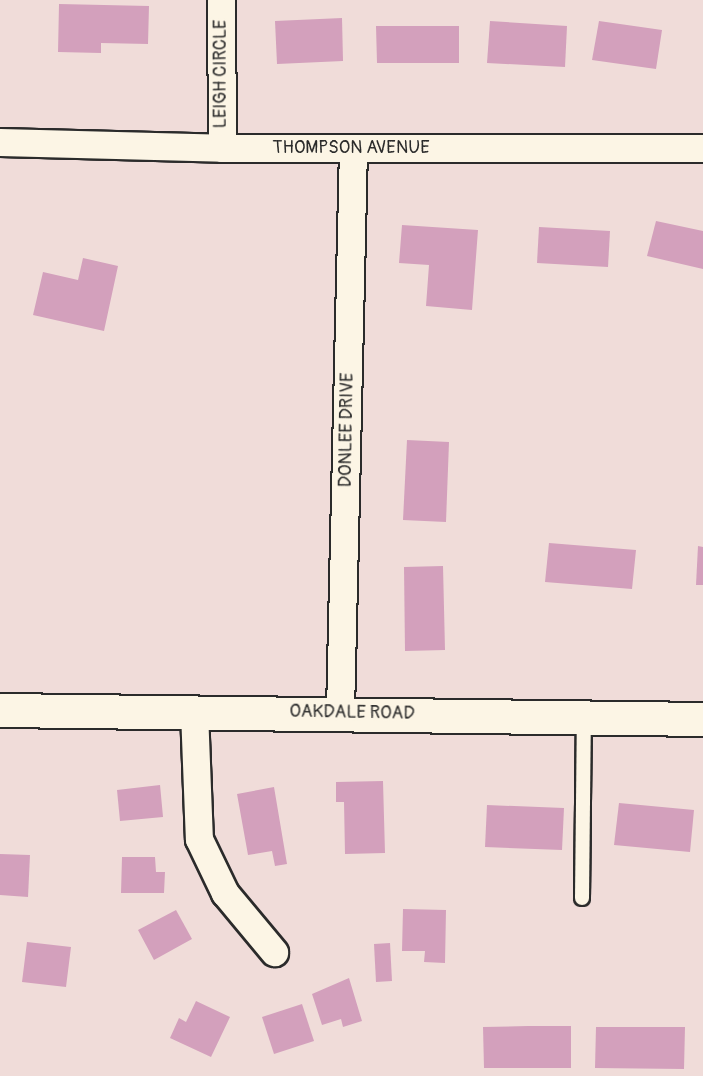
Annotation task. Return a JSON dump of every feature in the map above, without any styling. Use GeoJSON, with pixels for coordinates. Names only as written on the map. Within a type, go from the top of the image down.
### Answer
{"type":"FeatureCollection","features":[{"type":"Feature","properties":{"kind":"main road","name":"OAKDALE ROAD"},"geometry":{"type":"LineString","coordinates":[[0,710],[340,712],[703,719]]}},
{"type":"Feature","properties":{"kind":"street","name":"LEIGH CIRCLE"},"geometry":{"type":"LineString","coordinates":[[221,0],[222,148]]}},
{"type":"Feature","properties":{"kind":"street","name":"THOMPSON AVENUE"},"geometry":{"type":"LineString","coordinates":[[0,142],[222,148],[703,148]]}},
{"type":"Feature","properties":{"kind":"street","name":"DONLEE DRIVE"},"geometry":{"type":"LineString","coordinates":[[340,712],[353,148]]}},
{"type":"Feature","properties":{"kind":"street"},"geometry":{"type":"LineString","coordinates":[[194,711],[199,839],[225,893],[274,952]]}},
{"type":"Feature","properties":{"kind":"lane"},"geometry":{"type":"LineString","coordinates":[[582,898],[584,717]]}},
{"type":"Feature","properties":{"kind":"building"},"geometry":{"type":"Polygon","coordinates":[[[59,4],[149,6],[148,44],[101,43],[101,53],[58,52],[59,4]]]}},
{"type":"Feature","properties":{"kind":"building"},"geometry":{"type":"Polygon","coordinates":[[[342,18],[343,61],[277,64],[275,21],[342,18]]]}},
{"type":"Feature","properties":{"kind":"building"},"geometry":{"type":"Polygon","coordinates":[[[490,21],[567,26],[565,67],[487,63],[490,21]]]}},
{"type":"Feature","properties":{"kind":"building"},"geometry":{"type":"Polygon","coordinates":[[[599,21],[662,30],[656,69],[592,60],[599,21]]]}},
{"type":"Feature","properties":{"kind":"building"},"geometry":{"type":"Polygon","coordinates":[[[376,26],[459,26],[459,63],[377,63],[376,26]]]}},
{"type":"Feature","properties":{"kind":"building"},"geometry":{"type":"Polygon","coordinates":[[[656,221],[703,231],[703,269],[647,256],[656,221]]]}},
{"type":"Feature","properties":{"kind":"building"},"geometry":{"type":"Polygon","coordinates":[[[402,225],[478,230],[472,310],[426,306],[429,265],[399,263],[402,225]]]}},
{"type":"Feature","properties":{"kind":"building"},"geometry":{"type":"Polygon","coordinates":[[[539,227],[610,231],[608,267],[537,263],[539,227]]]}},
{"type":"Feature","properties":{"kind":"building"},"geometry":{"type":"Polygon","coordinates":[[[83,258],[118,266],[104,331],[33,315],[43,272],[78,280],[83,258]]]}},
{"type":"Feature","properties":{"kind":"building"},"geometry":{"type":"Polygon","coordinates":[[[407,440],[449,442],[446,522],[403,520],[407,440]]]}},
{"type":"Feature","properties":{"kind":"building"},"geometry":{"type":"Polygon","coordinates":[[[549,543],[636,550],[632,589],[545,582],[549,543]]]}},
{"type":"Feature","properties":{"kind":"building"},"geometry":{"type":"Polygon","coordinates":[[[698,546],[703,547],[703,585],[696,585],[698,546]]]}},
{"type":"Feature","properties":{"kind":"building"},"geometry":{"type":"Polygon","coordinates":[[[443,566],[445,650],[405,651],[404,567],[443,566]]]}},
{"type":"Feature","properties":{"kind":"building"},"geometry":{"type":"Polygon","coordinates":[[[383,781],[385,853],[345,854],[344,802],[336,802],[336,782],[383,781]]]}},
{"type":"Feature","properties":{"kind":"building"},"geometry":{"type":"Polygon","coordinates":[[[160,785],[163,817],[120,821],[117,790],[160,785]]]}},
{"type":"Feature","properties":{"kind":"building"},"geometry":{"type":"Polygon","coordinates":[[[274,787],[287,864],[275,866],[272,851],[248,855],[237,794],[274,787]]]}},
{"type":"Feature","properties":{"kind":"building"},"geometry":{"type":"Polygon","coordinates":[[[619,803],[694,810],[690,852],[614,845],[619,803]]]}},
{"type":"Feature","properties":{"kind":"building"},"geometry":{"type":"Polygon","coordinates":[[[487,805],[564,808],[562,850],[485,847],[487,805]]]}},
{"type":"Feature","properties":{"kind":"building"},"geometry":{"type":"Polygon","coordinates":[[[0,854],[30,855],[28,897],[0,895],[0,854]]]}},
{"type":"Feature","properties":{"kind":"building"},"geometry":{"type":"Polygon","coordinates":[[[122,857],[155,857],[156,872],[165,872],[164,893],[121,893],[122,857]]]}},
{"type":"Feature","properties":{"kind":"building"},"geometry":{"type":"Polygon","coordinates":[[[403,909],[446,910],[445,963],[424,962],[425,951],[402,951],[403,909]]]}},
{"type":"Feature","properties":{"kind":"building"},"geometry":{"type":"Polygon","coordinates":[[[176,910],[192,939],[154,960],[138,930],[176,910]]]}},
{"type":"Feature","properties":{"kind":"building"},"geometry":{"type":"Polygon","coordinates":[[[27,942],[71,947],[66,987],[22,982],[27,942]]]}},
{"type":"Feature","properties":{"kind":"building"},"geometry":{"type":"Polygon","coordinates":[[[390,943],[392,981],[376,982],[374,944],[390,943]]]}},
{"type":"Feature","properties":{"kind":"building"},"geometry":{"type":"Polygon","coordinates":[[[349,978],[362,1021],[343,1027],[341,1019],[322,1025],[312,994],[349,978]]]}},
{"type":"Feature","properties":{"kind":"building"},"geometry":{"type":"Polygon","coordinates":[[[196,1001],[230,1017],[211,1057],[170,1038],[179,1018],[186,1022],[196,1001]]]}},
{"type":"Feature","properties":{"kind":"building"},"geometry":{"type":"Polygon","coordinates":[[[302,1004],[314,1041],[274,1054],[262,1017],[302,1004]]]}},
{"type":"Feature","properties":{"kind":"building"},"geometry":{"type":"Polygon","coordinates":[[[571,1026],[571,1068],[484,1068],[483,1027],[571,1026]]]}},
{"type":"Feature","properties":{"kind":"building"},"geometry":{"type":"Polygon","coordinates":[[[596,1027],[685,1027],[684,1069],[595,1068],[596,1027]]]}}]}
